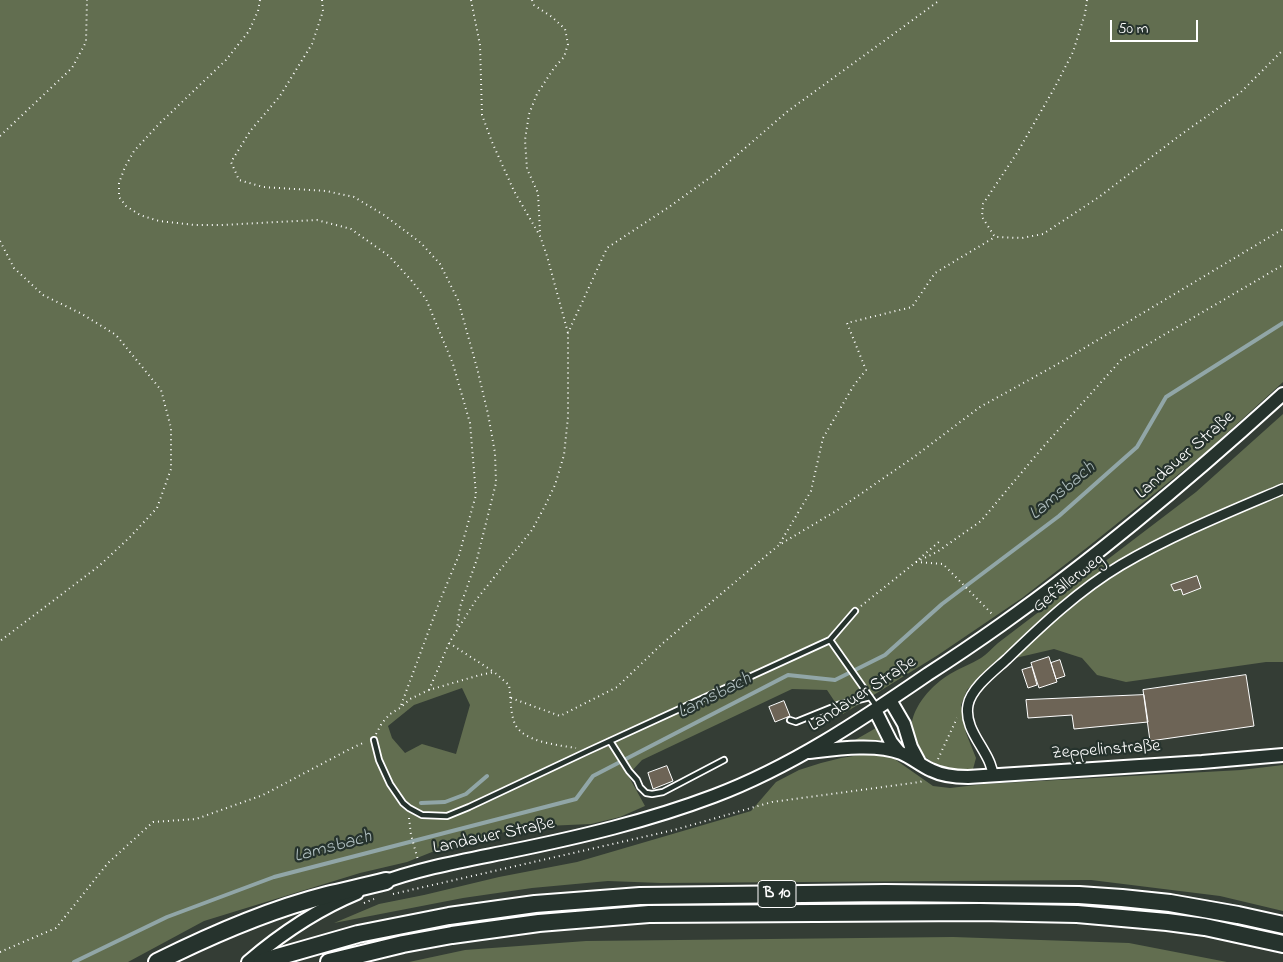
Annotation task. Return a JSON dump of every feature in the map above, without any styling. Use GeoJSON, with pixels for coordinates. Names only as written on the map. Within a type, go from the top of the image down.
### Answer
{"type":"FeatureCollection","features":[{"type":"Feature","properties":{"kind":"highway"},"geometry":{"type":"LineString","coordinates":[[156,962],[219,933],[281,909],[326,895],[390,888]]}},
{"type":"Feature","properties":{"kind":"highway","name":"B 10"},"geometry":{"type":"LineString","coordinates":[[268,960],[358,934],[449,916],[535,904],[640,896],[886,893],[1079,895],[1170,903],[1283,925]]}},
{"type":"Feature","properties":{"kind":"highway","name":"B 10"},"geometry":{"type":"LineString","coordinates":[[329,962],[403,944],[452,935],[539,923],[649,914],[971,912],[1077,914],[1167,922],[1283,944]]}},
{"type":"Feature","properties":{"kind":"main road","name":"Landauer Straße"},"geometry":{"type":"LineString","coordinates":[[248,962],[283,933],[355,894],[390,888],[422,871],[574,838],[675,810],[716,796],[777,768],[876,709],[1002,624],[1138,520],[1283,394]]}},
{"type":"Feature","properties":{"kind":"main road"},"geometry":{"type":"LineString","coordinates":[[890,700],[904,724],[911,747],[919,762]]}},
{"type":"Feature","properties":{"kind":"main road"},"geometry":{"type":"LineString","coordinates":[[876,709],[891,742],[899,752]]}},
{"type":"Feature","properties":{"kind":"main road"},"geometry":{"type":"LineString","coordinates":[[804,753],[873,748],[899,752]]}},
{"type":"Feature","properties":{"kind":"main road","name":"Zeppelinstraße"},"geometry":{"type":"LineString","coordinates":[[899,752],[932,770],[950,776],[968,777],[1283,755]]}},
{"type":"Feature","properties":{"kind":"street","name":"Gefällerweg"},"geometry":{"type":"LineString","coordinates":[[968,704],[980,685],[1028,638],[1056,613],[1113,570],[1170,539],[1283,489]]}},
{"type":"Feature","properties":{"kind":"street"},"geometry":{"type":"LineString","coordinates":[[968,704],[971,726],[994,775]]}},
{"type":"Feature","properties":{"kind":"lane"},"geometry":{"type":"LineString","coordinates":[[374,740],[379,760],[390,784],[403,803],[422,815],[447,816],[830,640],[855,611]]}},
{"type":"Feature","properties":{"kind":"lane"},"geometry":{"type":"LineString","coordinates":[[830,640],[870,697],[876,709]]}},
{"type":"Feature","properties":{"kind":"lane"},"geometry":{"type":"LineString","coordinates":[[790,720],[796,722],[838,705],[870,697]]}},
{"type":"Feature","properties":{"kind":"lane"},"geometry":{"type":"LineString","coordinates":[[610,741],[640,787],[646,793],[664,792],[724,760]]}},
{"type":"Feature","properties":{"kind":"path"},"geometry":{"type":"LineString","coordinates":[[0,136],[72,68],[86,42],[87,0]]}},
{"type":"Feature","properties":{"kind":"path"},"geometry":{"type":"LineString","coordinates":[[260,0],[258,11],[249,31],[226,60],[159,124],[134,151],[119,183],[119,196],[126,206],[140,215],[159,221],[195,225],[221,225],[317,220],[351,229],[389,256],[426,299],[453,364],[470,423],[476,495],[459,556],[439,603],[400,708],[410,699],[429,690],[494,672]]}},
{"type":"Feature","properties":{"kind":"path"},"geometry":{"type":"LineString","coordinates":[[322,0],[323,11],[312,44],[280,96],[250,130],[231,162],[240,180],[263,187],[326,191],[354,197],[384,215],[421,243],[440,264],[458,300],[478,368],[488,414],[495,453],[496,483],[477,559],[460,607],[457,630]]}},
{"type":"Feature","properties":{"kind":"path"},"geometry":{"type":"LineString","coordinates":[[429,690],[449,643],[457,630],[476,600],[532,530],[545,506],[555,485],[564,455],[568,417],[568,334],[540,236],[514,191],[492,142],[482,114],[480,45],[471,0]]}},
{"type":"Feature","properties":{"kind":"path"},"geometry":{"type":"LineString","coordinates":[[532,0],[534,5],[552,17],[565,29],[568,44],[564,57],[554,68],[537,94],[528,114],[525,140],[527,169],[538,194],[540,236]]}},
{"type":"Feature","properties":{"kind":"path"},"geometry":{"type":"LineString","coordinates":[[568,334],[607,248],[715,174],[788,111],[940,0]]}},
{"type":"Feature","properties":{"kind":"path"},"geometry":{"type":"LineString","coordinates":[[995,237],[982,217],[983,204],[1018,154],[1055,88],[1073,52],[1085,14],[1087,0]]}},
{"type":"Feature","properties":{"kind":"path"},"geometry":{"type":"LineString","coordinates":[[779,545],[811,491],[823,438],[854,385],[866,370],[846,323],[912,307],[934,272],[995,237],[1022,238],[1043,234],[1099,197],[1241,92],[1283,50]]}},
{"type":"Feature","properties":{"kind":"path"},"geometry":{"type":"LineString","coordinates":[[511,698],[560,716],[617,687],[663,643],[779,545],[844,505],[914,457],[980,407],[1056,365],[1283,229]]}},
{"type":"Feature","properties":{"kind":"path"},"geometry":{"type":"LineString","coordinates":[[0,241],[14,268],[43,295],[82,314],[116,335],[161,390],[171,428],[171,469],[157,508],[99,566],[0,641]]}},
{"type":"Feature","properties":{"kind":"path"},"geometry":{"type":"LineString","coordinates":[[916,562],[937,552],[981,522],[1043,447],[1121,360],[1283,265]]}},
{"type":"Feature","properties":{"kind":"path"},"geometry":{"type":"LineString","coordinates":[[855,611],[940,541]]}},
{"type":"Feature","properties":{"kind":"path"},"geometry":{"type":"LineString","coordinates":[[916,562],[943,564],[985,608]]}},
{"type":"Feature","properties":{"kind":"path"},"geometry":{"type":"LineString","coordinates":[[449,643],[494,672],[510,685],[515,725],[525,735],[534,739],[588,751]]}},
{"type":"Feature","properties":{"kind":"path"},"geometry":{"type":"LineString","coordinates":[[390,888],[674,830],[772,802],[920,782],[925,780],[932,770],[959,712],[968,704]]}},
{"type":"Feature","properties":{"kind":"path"},"geometry":{"type":"LineString","coordinates":[[0,952],[56,928],[108,863],[153,822],[196,819],[263,795],[348,750]]}},
{"type":"Feature","properties":{"kind":"path"},"geometry":{"type":"LineString","coordinates":[[409,808],[411,835],[417,854]]}},
{"type":"Feature","properties":{"kind":"path"},"geometry":{"type":"LineString","coordinates":[[360,904],[376,899]]}},
{"type":"Feature","properties":{"kind":"green space"},"geometry":{"type":"Polygon","coordinates":[[[0,0],[1283,0],[1283,382],[1205,453],[1022,598],[938,655],[843,714],[827,690],[792,689],[642,760],[628,775],[645,806],[620,817],[591,824],[523,827],[452,844],[407,862],[360,873],[204,921],[128,962],[0,962],[0,0]],[[462,688],[414,705],[388,726],[392,738],[405,753],[422,744],[456,754],[470,705],[462,688]]]}},
{"type":"Feature","properties":{"kind":"green space"},"geometry":{"type":"Polygon","coordinates":[[[1283,414],[1283,662],[1266,662],[1126,682],[1097,675],[1082,658],[1054,649],[994,663],[967,690],[961,705],[966,733],[976,758],[973,769],[959,769],[938,765],[921,753],[914,742],[911,731],[917,709],[931,689],[950,674],[983,656],[1196,492],[1283,414]]]}},
{"type":"Feature","properties":{"kind":"green space"},"geometry":{"type":"Polygon","coordinates":[[[876,728],[883,740],[855,740],[876,728]]]}},
{"type":"Feature","properties":{"kind":"green space"},"geometry":{"type":"Polygon","coordinates":[[[866,754],[893,758],[933,786],[950,788],[985,784],[1241,770],[1283,765],[1283,911],[1220,896],[1091,880],[661,883],[608,881],[532,888],[463,898],[334,923],[379,904],[499,877],[577,862],[751,811],[776,782],[799,770],[841,758],[866,754]]]}},
{"type":"Feature","properties":{"kind":"green space"},"geometry":{"type":"Polygon","coordinates":[[[953,937],[1129,943],[1227,962],[409,962],[465,950],[586,941],[953,937]]]}},
{"type":"Feature","properties":{"kind":"building"},"geometry":{"type":"Polygon","coordinates":[[[1197,576],[1201,588],[1183,595],[1181,589],[1174,591],[1171,585],[1197,576]]]}},
{"type":"Feature","properties":{"kind":"building"},"geometry":{"type":"Polygon","coordinates":[[[1049,657],[1057,682],[1039,688],[1031,663],[1049,657]]]}},
{"type":"Feature","properties":{"kind":"building"},"geometry":{"type":"Polygon","coordinates":[[[1060,660],[1065,676],[1056,679],[1051,663],[1060,660]]]}},
{"type":"Feature","properties":{"kind":"building"},"geometry":{"type":"Polygon","coordinates":[[[1032,667],[1037,685],[1028,688],[1022,670],[1032,667]]]}},
{"type":"Feature","properties":{"kind":"building"},"geometry":{"type":"Polygon","coordinates":[[[1246,675],[1254,726],[1150,741],[1143,690],[1246,675]]]}},
{"type":"Feature","properties":{"kind":"building"},"geometry":{"type":"Polygon","coordinates":[[[1144,695],[1148,722],[1074,729],[1072,715],[1028,718],[1026,700],[1144,695]]]}},
{"type":"Feature","properties":{"kind":"building"},"geometry":{"type":"Polygon","coordinates":[[[784,701],[790,716],[775,722],[769,707],[784,701]]]}},
{"type":"Feature","properties":{"kind":"building"},"geometry":{"type":"Polygon","coordinates":[[[667,766],[673,781],[653,789],[648,773],[667,766]]]}},
{"type":"Feature","properties":{"kind":"waterway","name":"Lamsbach"},"geometry":{"type":"LineString","coordinates":[[74,962],[167,917],[274,877],[576,799],[593,776],[788,675],[835,680],[885,655],[942,604],[1059,516],[1137,447],[1166,397],[1283,323]]}},
{"type":"Feature","properties":{"kind":"waterway"},"geometry":{"type":"LineString","coordinates":[[421,803],[445,802],[466,794],[487,776]]}}]}
